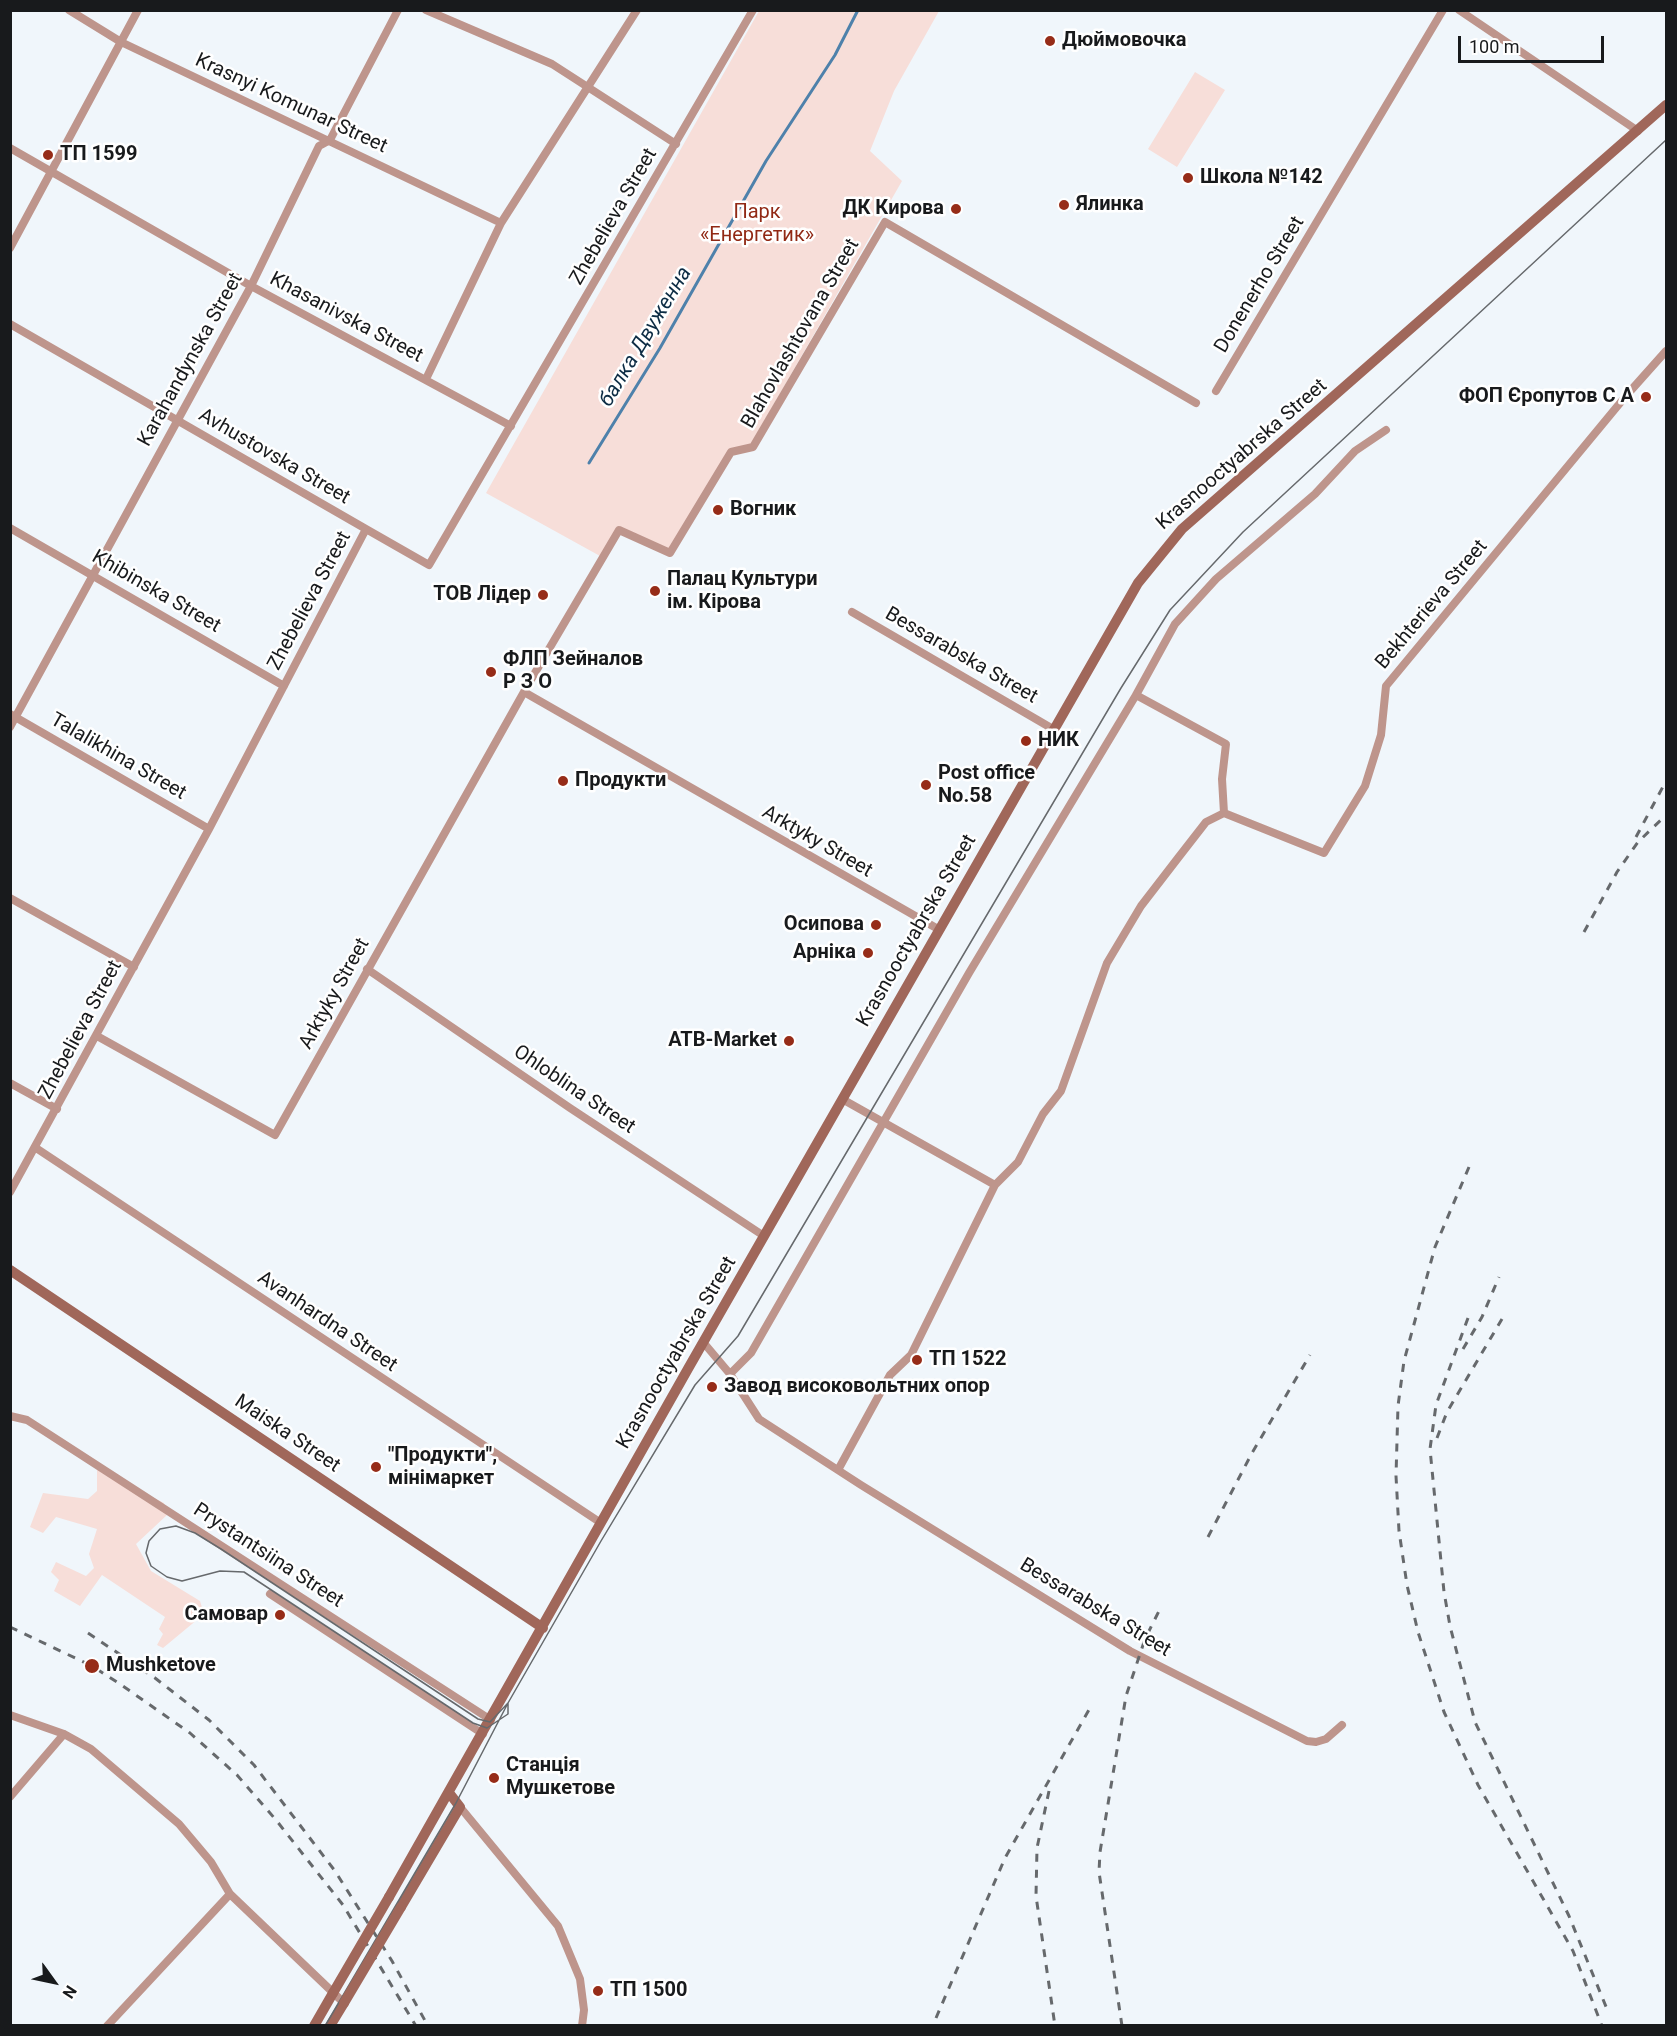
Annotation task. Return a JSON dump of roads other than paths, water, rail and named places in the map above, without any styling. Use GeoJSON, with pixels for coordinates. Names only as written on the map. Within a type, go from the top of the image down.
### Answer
{"type":"FeatureCollection","features":[{"type":"Feature","properties":{"kind":"main road","name":"Krasnooctyabrska Street"},"geometry":{"type":"LineString","coordinates":[[314,2025],[450,1794],[703,1342],[1137,583],[1182,528],[1666,105]]}},
{"type":"Feature","properties":{"kind":"main road","name":"Maiska Street"},"geometry":{"type":"LineString","coordinates":[[10,1270],[543,1628]]}},
{"type":"Feature","properties":{"kind":"main road"},"geometry":{"type":"LineString","coordinates":[[330,2025],[460,1807],[450,1794]]}},
{"type":"Feature","properties":{"kind":"street","name":"Krasnyi Komunar Street"},"geometry":{"type":"LineString","coordinates":[[69,10],[121,42],[501,223]]}},
{"type":"Feature","properties":{"kind":"street"},"geometry":{"type":"LineString","coordinates":[[10,248],[138,10]]}},
{"type":"Feature","properties":{"kind":"street","name":"Karahandynska Street"},"geometry":{"type":"LineString","coordinates":[[10,727],[13,715],[251,286],[319,146],[330,140],[398,10]]}},
{"type":"Feature","properties":{"kind":"street"},"geometry":{"type":"LineString","coordinates":[[426,10],[552,64],[676,144]]}},
{"type":"Feature","properties":{"kind":"street"},"geometry":{"type":"LineString","coordinates":[[426,379],[501,223],[637,10]]}},
{"type":"Feature","properties":{"kind":"street","name":"Zhebelieva Street"},"geometry":{"type":"LineString","coordinates":[[10,1192],[209,829],[366,528],[429,565],[753,10]]}},
{"type":"Feature","properties":{"kind":"street","name":"Donenerho Street"},"geometry":{"type":"LineString","coordinates":[[1216,391],[1443,10]]}},
{"type":"Feature","properties":{"kind":"street"},"geometry":{"type":"LineString","coordinates":[[1459,10],[1638,131]]}},
{"type":"Feature","properties":{"kind":"street","name":"Khasanivska Street"},"geometry":{"type":"LineString","coordinates":[[10,148],[251,286],[511,426]]}},
{"type":"Feature","properties":{"kind":"street","name":"Blahovlashtovana Street"},"geometry":{"type":"LineString","coordinates":[[619,530],[670,553],[731,452],[753,447],[885,222],[1196,403]]}},
{"type":"Feature","properties":{"kind":"street","name":"Avhustovska Street"},"geometry":{"type":"LineString","coordinates":[[10,324],[366,528]]}},
{"type":"Feature","properties":{"kind":"street","name":"Bekhterieva Street"},"geometry":{"type":"LineString","coordinates":[[1224,813],[1324,853],[1365,786],[1382,735],[1386,686],[1624,398],[1666,351]]}},
{"type":"Feature","properties":{"kind":"street"},"geometry":{"type":"LineString","coordinates":[[730,1374],[751,1353],[1058,821],[1136,695],[1175,624],[1208,587],[1315,494],[1355,451],[1386,430]]}},
{"type":"Feature","properties":{"kind":"street","name":"Khibinska Street"},"geometry":{"type":"LineString","coordinates":[[10,528],[284,686]]}},
{"type":"Feature","properties":{"kind":"street","name":"Arktyky Street"},"geometry":{"type":"LineString","coordinates":[[97,1036],[275,1135],[524,692],[619,530]]}},
{"type":"Feature","properties":{"kind":"street","name":"Bessarabska Street"},"geometry":{"type":"LineString","coordinates":[[852,612],[1053,729]]}},
{"type":"Feature","properties":{"kind":"street","name":"Arktyky Street"},"geometry":{"type":"LineString","coordinates":[[524,692],[938,929]]}},
{"type":"Feature","properties":{"kind":"street"},"geometry":{"type":"LineString","coordinates":[[838,1470],[890,1375],[911,1355],[994,1185],[1018,1162],[1043,1114],[1061,1091],[1107,963],[1141,906],[1206,822],[1224,813],[1222,779],[1226,744],[1136,695]]}},
{"type":"Feature","properties":{"kind":"street","name":"Talalikhina Street"},"geometry":{"type":"LineString","coordinates":[[13,715],[209,829]]}},
{"type":"Feature","properties":{"kind":"street"},"geometry":{"type":"LineString","coordinates":[[10,898],[134,967]]}},
{"type":"Feature","properties":{"kind":"street","name":"Ohloblina Street"},"geometry":{"type":"LineString","coordinates":[[367,969],[764,1236]]}},
{"type":"Feature","properties":{"kind":"street"},"geometry":{"type":"LineString","coordinates":[[10,1083],[57,1109]]}},
{"type":"Feature","properties":{"kind":"street"},"geometry":{"type":"LineString","coordinates":[[842,1099],[994,1185]]}},
{"type":"Feature","properties":{"kind":"street","name":"Avanhardna Street"},"geometry":{"type":"LineString","coordinates":[[36,1148],[601,1523]]}},
{"type":"Feature","properties":{"kind":"street","name":"Bessarabska Street"},"geometry":{"type":"LineString","coordinates":[[703,1342],[730,1374],[759,1419],[1130,1651],[1307,1741],[1316,1742],[1326,1738],[1342,1725]]}},
{"type":"Feature","properties":{"kind":"street","name":"Prystantsiina Street"},"geometry":{"type":"LineString","coordinates":[[10,1416],[27,1420],[491,1720]]}},
{"type":"Feature","properties":{"kind":"street","name":"Prystantsiina Street"},"geometry":{"type":"LineString","coordinates":[[270,1594],[483,1734]]}},
{"type":"Feature","properties":{"kind":"street"},"geometry":{"type":"LineString","coordinates":[[10,1714],[63,1734],[91,1749],[179,1824],[211,1862],[230,1894],[344,2003]]}},
{"type":"Feature","properties":{"kind":"street"},"geometry":{"type":"LineString","coordinates":[[10,1797],[63,1734]]}},
{"type":"Feature","properties":{"kind":"street"},"geometry":{"type":"LineString","coordinates":[[460,1807],[558,1926],[580,1979],[584,2010],[582,2025]]}},
{"type":"Feature","properties":{"kind":"street"},"geometry":{"type":"LineString","coordinates":[[107,2025],[230,1894]]}},
{"type":"Feature","properties":{"kind":"waterway","name":"балка Двуженна"},"geometry":{"type":"LineString","coordinates":[[589,463],[660,348],[766,161],[835,55],[858,10]]}},
{"type":"Feature","properties":{"kind":"tram line"},"geometry":{"type":"LineString","coordinates":[[325,2026],[456,1803],[508,1703],[601,1541],[695,1385],[738,1336],[1121,688],[1170,610],[1243,532],[1666,140]]}},
{"type":"Feature","properties":{"kind":"tram line"},"geometry":{"type":"LineString","coordinates":[[176,1526],[195,1533],[221,1549],[478,1719],[490,1722],[508,1703],[508,1714],[487,1728],[473,1723],[244,1572],[220,1571],[182,1581],[167,1577],[151,1566],[146,1553],[149,1541],[160,1529],[176,1526]]}},
{"type":"Feature","properties":{"kind":"railway"},"geometry":{"type":"LineString","coordinates":[[1636,837],[1666,781]]}},
{"type":"Feature","properties":{"kind":"railway"},"geometry":{"type":"LineString","coordinates":[[1584,932],[1617,872],[1638,842],[1666,815]]}},
{"type":"Feature","properties":{"kind":"railway"},"geometry":{"type":"LineString","coordinates":[[1469,1167],[1435,1247],[1404,1361],[1398,1406],[1396,1476],[1399,1531],[1407,1585],[1418,1632],[1444,1712],[1478,1785],[1573,1951],[1602,2026]]}},
{"type":"Feature","properties":{"kind":"railway"},"geometry":{"type":"LineString","coordinates":[[1463,1349],[1482,1317],[1499,1277]]}},
{"type":"Feature","properties":{"kind":"railway"},"geometry":{"type":"LineString","coordinates":[[1468,1318],[1436,1405],[1430,1449],[1444,1592],[1450,1626],[1475,1722],[1569,1916],[1609,2014]]}},
{"type":"Feature","properties":{"kind":"railway"},"geometry":{"type":"LineString","coordinates":[[1437,1438],[1447,1412],[1502,1319]]}},
{"type":"Feature","properties":{"kind":"railway"},"geometry":{"type":"LineString","coordinates":[[1208,1537],[1252,1453],[1310,1355]]}},
{"type":"Feature","properties":{"kind":"railway"},"geometry":{"type":"LineString","coordinates":[[1122,2026],[1099,1872],[1100,1852],[1126,1696],[1145,1639],[1162,1605]]}},
{"type":"Feature","properties":{"kind":"railway"},"geometry":{"type":"LineString","coordinates":[[10,1627],[92,1666],[120,1684],[190,1733],[237,1775],[343,1905],[416,2026]]}},
{"type":"Feature","properties":{"kind":"railway"},"geometry":{"type":"LineString","coordinates":[[88,1633],[155,1678],[209,1720],[254,1765],[335,1871],[392,1961],[428,2026]]}},
{"type":"Feature","properties":{"kind":"railway"},"geometry":{"type":"LineString","coordinates":[[936,2018],[1005,1858],[1090,1708]]}},
{"type":"Feature","properties":{"kind":"railway"},"geometry":{"type":"LineString","coordinates":[[1049,1791],[1037,1848],[1036,1896],[1055,2026]]}},
{"type":"Feature","properties":{"kind":"place","name":"Дюймовочка"},"geometry":{"type":"Point","coordinates":[1050,41]}},
{"type":"Feature","properties":{"kind":"place","name":"ТП 1599"},"geometry":{"type":"Point","coordinates":[48,155]}},
{"type":"Feature","properties":{"kind":"place","name":"Школа №142"},"geometry":{"type":"Point","coordinates":[1188,178]}},
{"type":"Feature","properties":{"kind":"place","name":"Ялинка"},"geometry":{"type":"Point","coordinates":[1064,205]}},
{"type":"Feature","properties":{"kind":"place","name":"ДК Кирова"},"geometry":{"type":"Point","coordinates":[956,209]}},
{"type":"Feature","properties":{"kind":"place","name":"ФОП Єропутов С А"},"geometry":{"type":"Point","coordinates":[1646,397]}},
{"type":"Feature","properties":{"kind":"place","name":"Вогник"},"geometry":{"type":"Point","coordinates":[718,510]}},
{"type":"Feature","properties":{"kind":"place","name":"Палац Культури ім. Кірова"},"geometry":{"type":"Point","coordinates":[655,591]}},
{"type":"Feature","properties":{"kind":"place","name":"ТОВ Лідер"},"geometry":{"type":"Point","coordinates":[543,595]}},
{"type":"Feature","properties":{"kind":"place","name":"ФЛП Зейналов Р З О"},"geometry":{"type":"Point","coordinates":[491,672]}},
{"type":"Feature","properties":{"kind":"place","name":"НИК"},"geometry":{"type":"Point","coordinates":[1026,741]}},
{"type":"Feature","properties":{"kind":"place","name":"Продукти"},"geometry":{"type":"Point","coordinates":[563,781]}},
{"type":"Feature","properties":{"kind":"place","name":"Post office No.58"},"geometry":{"type":"Point","coordinates":[926,785]}},
{"type":"Feature","properties":{"kind":"place","name":"Осипова"},"geometry":{"type":"Point","coordinates":[876,925]}},
{"type":"Feature","properties":{"kind":"place","name":"Арніка"},"geometry":{"type":"Point","coordinates":[868,953]}},
{"type":"Feature","properties":{"kind":"place","name":"ATB-Market"},"geometry":{"type":"Point","coordinates":[789,1041]}},
{"type":"Feature","properties":{"kind":"place","name":"ТП 1522"},"geometry":{"type":"Point","coordinates":[917,1360]}},
{"type":"Feature","properties":{"kind":"place","name":"Завод високовольтних опор"},"geometry":{"type":"Point","coordinates":[712,1387]}},
{"type":"Feature","properties":{"kind":"place","name":"\"Продукти\", мінімаркет"},"geometry":{"type":"Point","coordinates":[376,1467]}},
{"type":"Feature","properties":{"kind":"place","name":"Самовар"},"geometry":{"type":"Point","coordinates":[280,1615]}},
{"type":"Feature","properties":{"kind":"place","name":"Mushketove"},"geometry":{"type":"Point","coordinates":[92,1666]}},
{"type":"Feature","properties":{"kind":"place","name":"Станція Мушкетове"},"geometry":{"type":"Point","coordinates":[494,1778]}},
{"type":"Feature","properties":{"kind":"place","name":"ТП 1500"},"geometry":{"type":"Point","coordinates":[598,1991]}},
{"type":"Feature","properties":{"kind":"park label","name":"Парк «Енергетик»"},"geometry":{"type":"Point","coordinates":[757,224]}}]}
